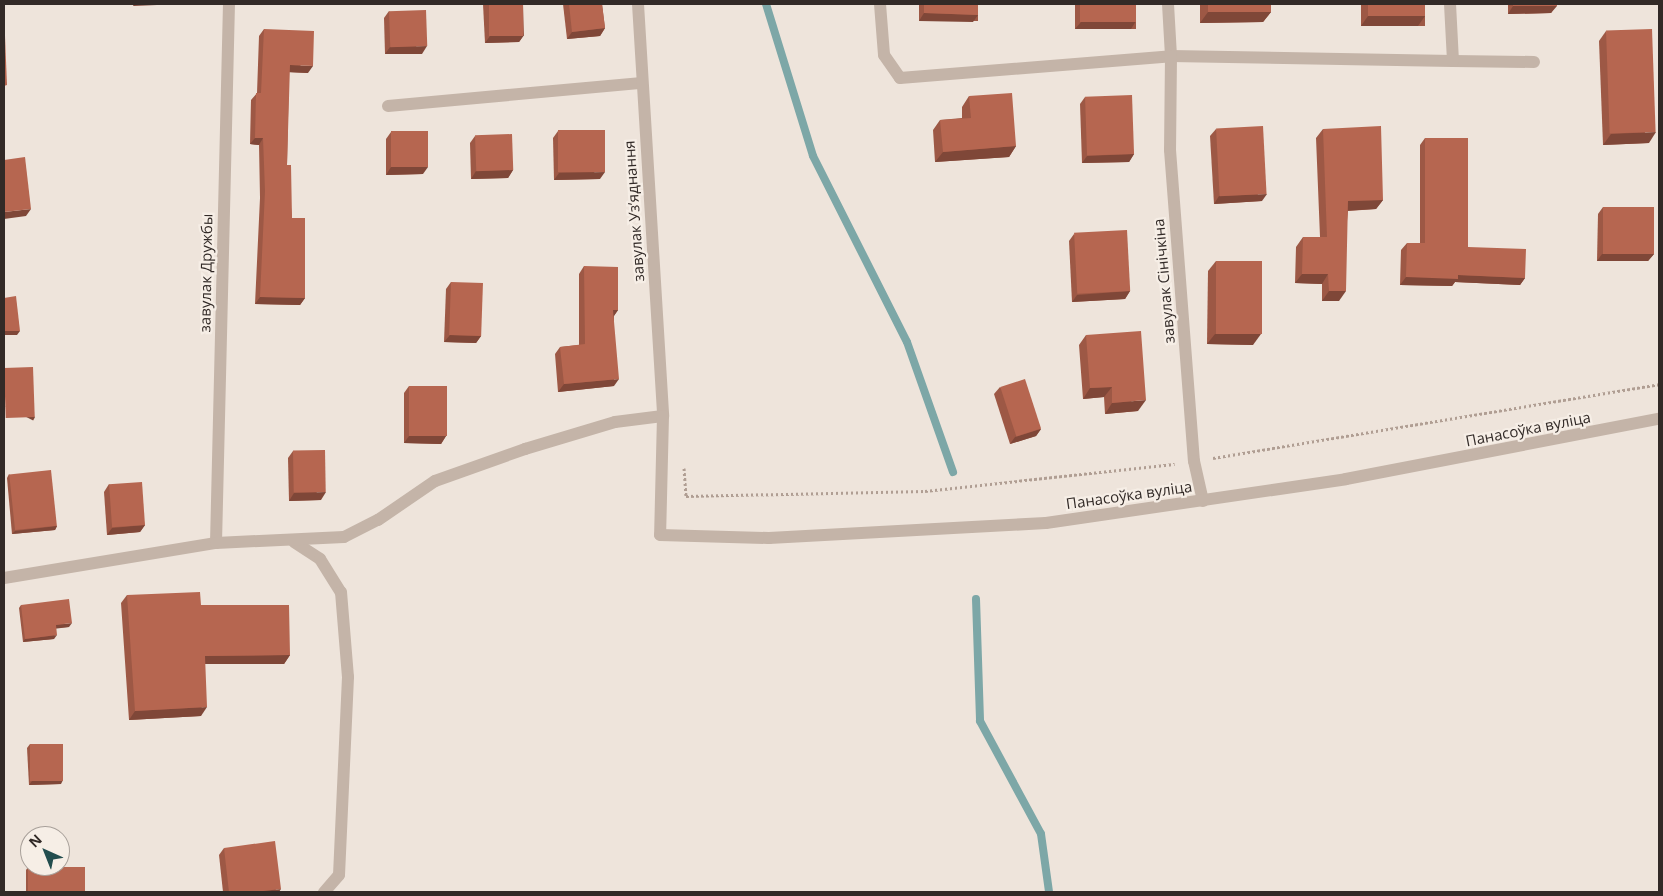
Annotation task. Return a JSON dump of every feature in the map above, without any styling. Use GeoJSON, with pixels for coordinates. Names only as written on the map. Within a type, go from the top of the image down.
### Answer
{"type":"FeatureCollection","features":[{"type":"Feature","properties":{"kind":"street","name":"завулак Дружбы"},"geometry":{"type":"LineString","coordinates":[[216,543],[229,4]]}},
{"type":"Feature","properties":{"kind":"street","name":"завулак Узʼяднання"},"geometry":{"type":"LineString","coordinates":[[638,4],[663,416],[661,472]]}},
{"type":"Feature","properties":{"kind":"street"},"geometry":{"type":"LineString","coordinates":[[880,4],[884,55],[900,78],[1171,56],[1534,62]]}},
{"type":"Feature","properties":{"kind":"street","name":"завулак Сінічкіна"},"geometry":{"type":"LineString","coordinates":[[1168,4],[1171,56],[1170,150],[1194,461],[1202,501]]}},
{"type":"Feature","properties":{"kind":"street"},"geometry":{"type":"LineString","coordinates":[[1450,4],[1453,61]]}},
{"type":"Feature","properties":{"kind":"street"},"geometry":{"type":"LineString","coordinates":[[388,106],[642,83]]}},
{"type":"Feature","properties":{"kind":"street"},"geometry":{"type":"LineString","coordinates":[[4,578],[216,543],[294,542],[344,537],[378,520],[435,481],[525,449],[615,422],[663,416]]}},
{"type":"Feature","properties":{"kind":"street","name":"Панасоўка вуліца"},"geometry":{"type":"LineString","coordinates":[[661,472],[660,535],[770,538],[1036,523],[1202,501],[1510,449],[1659,419]]}},
{"type":"Feature","properties":{"kind":"street"},"geometry":{"type":"LineString","coordinates":[[294,542],[320,559],[341,592],[348,676],[339,875],[324,892]]}},
{"type":"Feature","properties":{"kind":"path"},"geometry":{"type":"LineString","coordinates":[[684,466],[686,496],[925,491],[1194,461],[1659,384]]}},
{"type":"Feature","properties":{"kind":"building"},"geometry":{"type":"Polygon","coordinates":[[[489,4],[523,4],[523,36],[489,36],[489,4]]]}},
{"type":"Feature","properties":{"kind":"building"},"geometry":{"type":"Polygon","coordinates":[[[569,4],[602,4],[605,28],[572,32],[569,4]]]}},
{"type":"Feature","properties":{"kind":"building"},"geometry":{"type":"Polygon","coordinates":[[[924,4],[978,4],[978,15],[924,13],[924,4]]]}},
{"type":"Feature","properties":{"kind":"building"},"geometry":{"type":"Polygon","coordinates":[[[1080,4],[1136,4],[1136,22],[1080,22],[1080,4]]]}},
{"type":"Feature","properties":{"kind":"building"},"geometry":{"type":"Polygon","coordinates":[[[1208,4],[1271,4],[1271,12],[1208,12],[1208,4]]]}},
{"type":"Feature","properties":{"kind":"building"},"geometry":{"type":"Polygon","coordinates":[[[1368,4],[1425,4],[1425,16],[1368,16],[1368,4]]]}},
{"type":"Feature","properties":{"kind":"building"},"geometry":{"type":"Polygon","coordinates":[[[1513,4],[1557,4],[1557,6],[1513,6],[1513,4]]]}},
{"type":"Feature","properties":{"kind":"building"},"geometry":{"type":"Polygon","coordinates":[[[426,10],[427,46],[390,47],[389,11],[426,10]]]}},
{"type":"Feature","properties":{"kind":"building"},"geometry":{"type":"Polygon","coordinates":[[[264,29],[314,31],[313,66],[290,65],[287,165],[291,165],[292,218],[305,218],[305,298],[260,297],[265,191],[263,138],[255,138],[256,93],[261,93],[264,29]]]}},
{"type":"Feature","properties":{"kind":"building"},"geometry":{"type":"Polygon","coordinates":[[[1652,29],[1656,132],[1610,134],[1606,31],[1652,29]]]}},
{"type":"Feature","properties":{"kind":"building"},"geometry":{"type":"Polygon","coordinates":[[[4,36],[7,85],[4,86],[4,36]]]}},
{"type":"Feature","properties":{"kind":"building"},"geometry":{"type":"Polygon","coordinates":[[[1012,93],[1016,146],[943,152],[940,120],[971,118],[969,96],[1012,93]]]}},
{"type":"Feature","properties":{"kind":"building"},"geometry":{"type":"Polygon","coordinates":[[[1132,95],[1134,154],[1087,156],[1085,97],[1132,95]]]}},
{"type":"Feature","properties":{"kind":"building"},"geometry":{"type":"Polygon","coordinates":[[[1263,126],[1267,194],[1220,196],[1216,128],[1263,126]]]}},
{"type":"Feature","properties":{"kind":"building"},"geometry":{"type":"Polygon","coordinates":[[[1381,126],[1383,200],[1348,201],[1346,291],[1329,291],[1328,274],[1302,274],[1303,237],[1327,237],[1323,129],[1381,126]]]}},
{"type":"Feature","properties":{"kind":"building"},"geometry":{"type":"Polygon","coordinates":[[[558,130],[605,130],[605,172],[558,172],[558,130]]]}},
{"type":"Feature","properties":{"kind":"building"},"geometry":{"type":"Polygon","coordinates":[[[391,131],[428,131],[428,167],[391,167],[391,131]]]}},
{"type":"Feature","properties":{"kind":"building"},"geometry":{"type":"Polygon","coordinates":[[[512,134],[513,170],[476,171],[475,135],[512,134]]]}},
{"type":"Feature","properties":{"kind":"building"},"geometry":{"type":"Polygon","coordinates":[[[1425,138],[1468,138],[1468,247],[1526,249],[1525,278],[1458,275],[1458,279],[1406,277],[1407,243],[1425,243],[1425,138]]]}},
{"type":"Feature","properties":{"kind":"building"},"geometry":{"type":"Polygon","coordinates":[[[25,157],[31,209],[4,212],[4,160],[25,157]]]}},
{"type":"Feature","properties":{"kind":"building"},"geometry":{"type":"Polygon","coordinates":[[[1603,207],[1654,207],[1654,254],[1603,254],[1603,207]]]}},
{"type":"Feature","properties":{"kind":"building"},"geometry":{"type":"Polygon","coordinates":[[[1127,230],[1130,291],[1077,294],[1074,233],[1127,230]]]}},
{"type":"Feature","properties":{"kind":"building"},"geometry":{"type":"Polygon","coordinates":[[[1216,261],[1262,261],[1262,334],[1216,334],[1216,261]]]}},
{"type":"Feature","properties":{"kind":"building"},"geometry":{"type":"Polygon","coordinates":[[[584,266],[618,267],[618,310],[613,310],[619,379],[564,384],[560,347],[585,344],[584,266]]]}},
{"type":"Feature","properties":{"kind":"building"},"geometry":{"type":"Polygon","coordinates":[[[451,282],[483,283],[481,336],[449,335],[451,282]]]}},
{"type":"Feature","properties":{"kind":"building"},"geometry":{"type":"Polygon","coordinates":[[[16,296],[20,331],[4,331],[4,298],[16,296]]]}},
{"type":"Feature","properties":{"kind":"building"},"geometry":{"type":"Polygon","coordinates":[[[1141,331],[1146,400],[1112,403],[1112,387],[1090,388],[1086,335],[1141,331]]]}},
{"type":"Feature","properties":{"kind":"building"},"geometry":{"type":"Polygon","coordinates":[[[33,367],[35,417],[6,418],[4,368],[33,367]]]}},
{"type":"Feature","properties":{"kind":"building"},"geometry":{"type":"Polygon","coordinates":[[[1025,379],[1041,428],[1016,436],[1000,387],[1025,379]]]}},
{"type":"Feature","properties":{"kind":"building"},"geometry":{"type":"Polygon","coordinates":[[[409,386],[447,386],[447,436],[409,436],[409,386]]]}},
{"type":"Feature","properties":{"kind":"building"},"geometry":{"type":"Polygon","coordinates":[[[325,450],[326,492],[294,493],[293,451],[325,450]]]}},
{"type":"Feature","properties":{"kind":"building"},"geometry":{"type":"Polygon","coordinates":[[[51,470],[57,526],[15,530],[9,474],[51,470]]]}},
{"type":"Feature","properties":{"kind":"building"},"geometry":{"type":"Polygon","coordinates":[[[142,482],[145,525],[112,527],[109,484],[142,482]]]}},
{"type":"Feature","properties":{"kind":"building"},"geometry":{"type":"Polygon","coordinates":[[[200,592],[201,605],[289,605],[290,655],[205,656],[207,707],[135,711],[127,595],[200,592]]]}},
{"type":"Feature","properties":{"kind":"building"},"geometry":{"type":"Polygon","coordinates":[[[69,599],[72,623],[56,625],[57,635],[25,639],[21,605],[69,599]]]}},
{"type":"Feature","properties":{"kind":"building"},"geometry":{"type":"Polygon","coordinates":[[[30,744],[63,744],[63,781],[30,781],[30,744]]]}},
{"type":"Feature","properties":{"kind":"building"},"geometry":{"type":"Polygon","coordinates":[[[275,841],[281,889],[229,892],[224,848],[275,841]]]}},
{"type":"Feature","properties":{"kind":"building"},"geometry":{"type":"Polygon","coordinates":[[[70,867],[85,867],[85,892],[28,892],[28,876],[70,876],[70,867]]]}},
{"type":"Feature","properties":{"kind":"waterway"},"geometry":{"type":"LineString","coordinates":[[766,4],[813,156],[907,342],[953,472]]}},
{"type":"Feature","properties":{"kind":"waterway"},"geometry":{"type":"LineString","coordinates":[[976,599],[980,721],[1041,834],[1049,892]]}}]}
